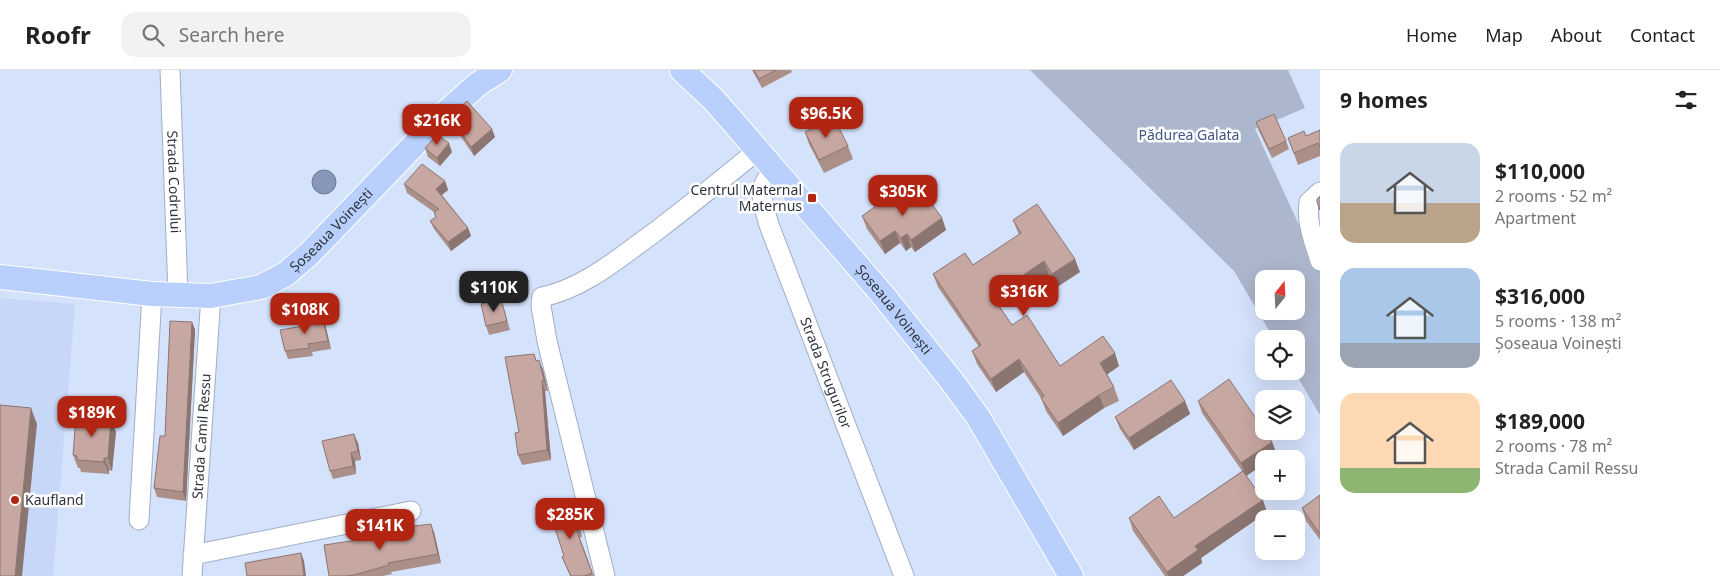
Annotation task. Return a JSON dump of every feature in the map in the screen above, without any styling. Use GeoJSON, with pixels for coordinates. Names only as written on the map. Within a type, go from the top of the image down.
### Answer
{"type":"FeatureCollection","features":[{"type":"Feature","properties":{"kind":"main road","name":"Șoseaua Voinești"},"geometry":{"type":"LineString","coordinates":[[0,277],[178,296],[211,296],[261,287],[286,274],[329,236],[453,105],[478,84],[500,70]]}},
{"type":"Feature","properties":{"kind":"main road","name":"Șoseaua Voinești"},"geometry":{"type":"LineString","coordinates":[[682,70],[715,101],[758,150],[882,294],[952,380],[978,417],[1072,576]]}},
{"type":"Feature","properties":{"kind":"street","name":"Strada Codrului"},"geometry":{"type":"LineString","coordinates":[[170,70],[178,296]]}},
{"type":"Feature","properties":{"kind":"street"},"geometry":{"type":"LineString","coordinates":[[605,576],[547,341],[541,306],[542,296],[555,294],[596,275],[683,210],[758,150]]}},
{"type":"Feature","properties":{"kind":"street","name":"Strada Strugurilor"},"geometry":{"type":"LineString","coordinates":[[774,170],[764,180],[761,194],[768,225],[904,576]]}},
{"type":"Feature","properties":{"kind":"street"},"geometry":{"type":"LineString","coordinates":[[1320,192],[1309,202],[1307,213],[1320,261]]}},
{"type":"Feature","properties":{"kind":"street"},"geometry":{"type":"LineString","coordinates":[[139,520],[152,294]]}},
{"type":"Feature","properties":{"kind":"street","name":"Strada Camil Ressu"},"geometry":{"type":"LineString","coordinates":[[192,576],[211,296]]}},
{"type":"Feature","properties":{"kind":"street"},"geometry":{"type":"LineString","coordinates":[[193,556],[411,511]]}},
{"type":"Feature","properties":{"kind":"shaded area"},"geometry":{"type":"Polygon","coordinates":[[[319,170],[329,170],[336,177],[336,187],[329,194],[319,194],[312,187],[312,177],[319,170]]]}},
{"type":"Feature","properties":{"kind":"shaded area"},"geometry":{"type":"Polygon","coordinates":[[[0,298],[75,304],[53,576],[0,576],[0,298]]]}},
{"type":"Feature","properties":{"kind":"green space","name":"Pădurea Galata"},"geometry":{"type":"Polygon","coordinates":[[[1030,70],[1288,70],[1305,108],[1255,129],[1320,271],[1320,415],[1299,380],[1305,380],[1305,330],[1269,330],[1263,320],[1305,320],[1305,270],[1255,270],[1255,307],[1234,271],[1030,70]]]}},
{"type":"Feature","properties":{"kind":"building"},"geometry":{"type":"Polygon","coordinates":[[[754,70],[776,70],[759,79],[754,70]]]}},
{"type":"Feature","properties":{"kind":"building"},"geometry":{"type":"Polygon","coordinates":[[[467,101],[492,129],[471,147],[450,116],[467,101]]]}},
{"type":"Feature","properties":{"kind":"building"},"geometry":{"type":"Polygon","coordinates":[[[1274,114],[1286,141],[1269,149],[1256,122],[1274,114]]]}},
{"type":"Feature","properties":{"kind":"building"},"geometry":{"type":"Polygon","coordinates":[[[834,118],[848,146],[819,160],[805,132],[834,118]]]}},
{"type":"Feature","properties":{"kind":"building"},"geometry":{"type":"Polygon","coordinates":[[[1320,130],[1320,148],[1318,143],[1294,153],[1288,138],[1304,131],[1306,136],[1320,130]]]}},
{"type":"Feature","properties":{"kind":"building"},"geometry":{"type":"Polygon","coordinates":[[[437,135],[449,143],[437,158],[425,148],[437,135]]]}},
{"type":"Feature","properties":{"kind":"building"},"geometry":{"type":"Polygon","coordinates":[[[422,164],[445,181],[436,189],[468,228],[448,242],[430,221],[436,217],[434,212],[439,209],[404,184],[422,164]]]}},
{"type":"Feature","properties":{"kind":"building"},"geometry":{"type":"Polygon","coordinates":[[[921,189],[942,218],[911,240],[907,234],[901,238],[895,231],[880,241],[862,216],[887,198],[891,203],[898,198],[902,203],[921,189]]]}},
{"type":"Feature","properties":{"kind":"building"},"geometry":{"type":"Polygon","coordinates":[[[1320,196],[1320,210],[1317,199],[1320,196]]]}},
{"type":"Feature","properties":{"kind":"building"},"geometry":{"type":"Polygon","coordinates":[[[1037,204],[1075,259],[1052,274],[1044,261],[992,296],[1012,325],[1027,315],[1060,366],[1103,336],[1115,353],[1100,363],[1114,387],[1058,423],[1041,398],[1044,396],[1019,359],[991,379],[972,351],[981,345],[933,274],[965,253],[973,265],[1021,233],[1013,220],[1037,204]]]}},
{"type":"Feature","properties":{"kind":"building"},"geometry":{"type":"Polygon","coordinates":[[[501,299],[507,321],[486,326],[481,304],[501,299]]]}},
{"type":"Feature","properties":{"kind":"building"},"geometry":{"type":"Polygon","coordinates":[[[322,315],[328,341],[308,344],[310,348],[285,351],[280,330],[309,325],[307,318],[322,315]]]}},
{"type":"Feature","properties":{"kind":"building"},"geometry":{"type":"Polygon","coordinates":[[[170,321],[192,322],[183,492],[154,488],[160,436],[165,436],[170,321]]]}},
{"type":"Feature","properties":{"kind":"building"},"geometry":{"type":"Polygon","coordinates":[[[534,354],[536,361],[539,360],[544,380],[542,381],[547,450],[518,455],[515,433],[519,432],[505,357],[534,354]]]}},
{"type":"Feature","properties":{"kind":"building"},"geometry":{"type":"Polygon","coordinates":[[[1229,379],[1255,417],[1255,440],[1271,440],[1272,442],[1260,450],[1255,450],[1255,454],[1241,463],[1198,401],[1229,379]]]}},
{"type":"Feature","properties":{"kind":"building"},"geometry":{"type":"Polygon","coordinates":[[[1171,380],[1185,401],[1129,438],[1115,417],[1171,380]]]}},
{"type":"Feature","properties":{"kind":"building","name":"Kaufland"},"geometry":{"type":"Polygon","coordinates":[[[0,405],[31,408],[15,576],[0,576],[0,405]]]}},
{"type":"Feature","properties":{"kind":"building"},"geometry":{"type":"Polygon","coordinates":[[[82,414],[108,416],[107,420],[111,420],[108,458],[104,458],[104,462],[77,460],[77,456],[73,455],[76,417],[81,417],[82,414]]]}},
{"type":"Feature","properties":{"kind":"building"},"geometry":{"type":"Polygon","coordinates":[[[354,434],[358,451],[351,453],[353,466],[330,471],[322,441],[354,434]]]}},
{"type":"Feature","properties":{"kind":"building"},"geometry":{"type":"Polygon","coordinates":[[[1243,471],[1255,488],[1255,500],[1263,500],[1195,546],[1198,550],[1167,572],[1129,518],[1159,496],[1174,518],[1243,471]]]}},
{"type":"Feature","properties":{"kind":"building"},"geometry":{"type":"Polygon","coordinates":[[[1320,495],[1320,534],[1305,510],[1302,508],[1320,495]]]}},
{"type":"Feature","properties":{"kind":"building"},"geometry":{"type":"Polygon","coordinates":[[[572,502],[579,528],[576,529],[592,573],[584,576],[571,576],[562,557],[564,556],[549,510],[572,502]]]}},
{"type":"Feature","properties":{"kind":"building"},"geometry":{"type":"Polygon","coordinates":[[[431,524],[438,554],[388,563],[389,565],[354,575],[329,576],[324,545],[398,534],[397,528],[431,524]]]}},
{"type":"Feature","properties":{"kind":"building"},"geometry":{"type":"Polygon","coordinates":[[[301,553],[304,576],[247,576],[245,563],[301,553]]]}},
{"type":"Feature","properties":{"kind":"place","name":"Centrul Maternal Maternus"},"geometry":{"type":"Point","coordinates":[812,198]}},
{"type":"Feature","properties":{"kind":"place","name":"Kaufland"},"geometry":{"type":"Point","coordinates":[15,500]}}]}
